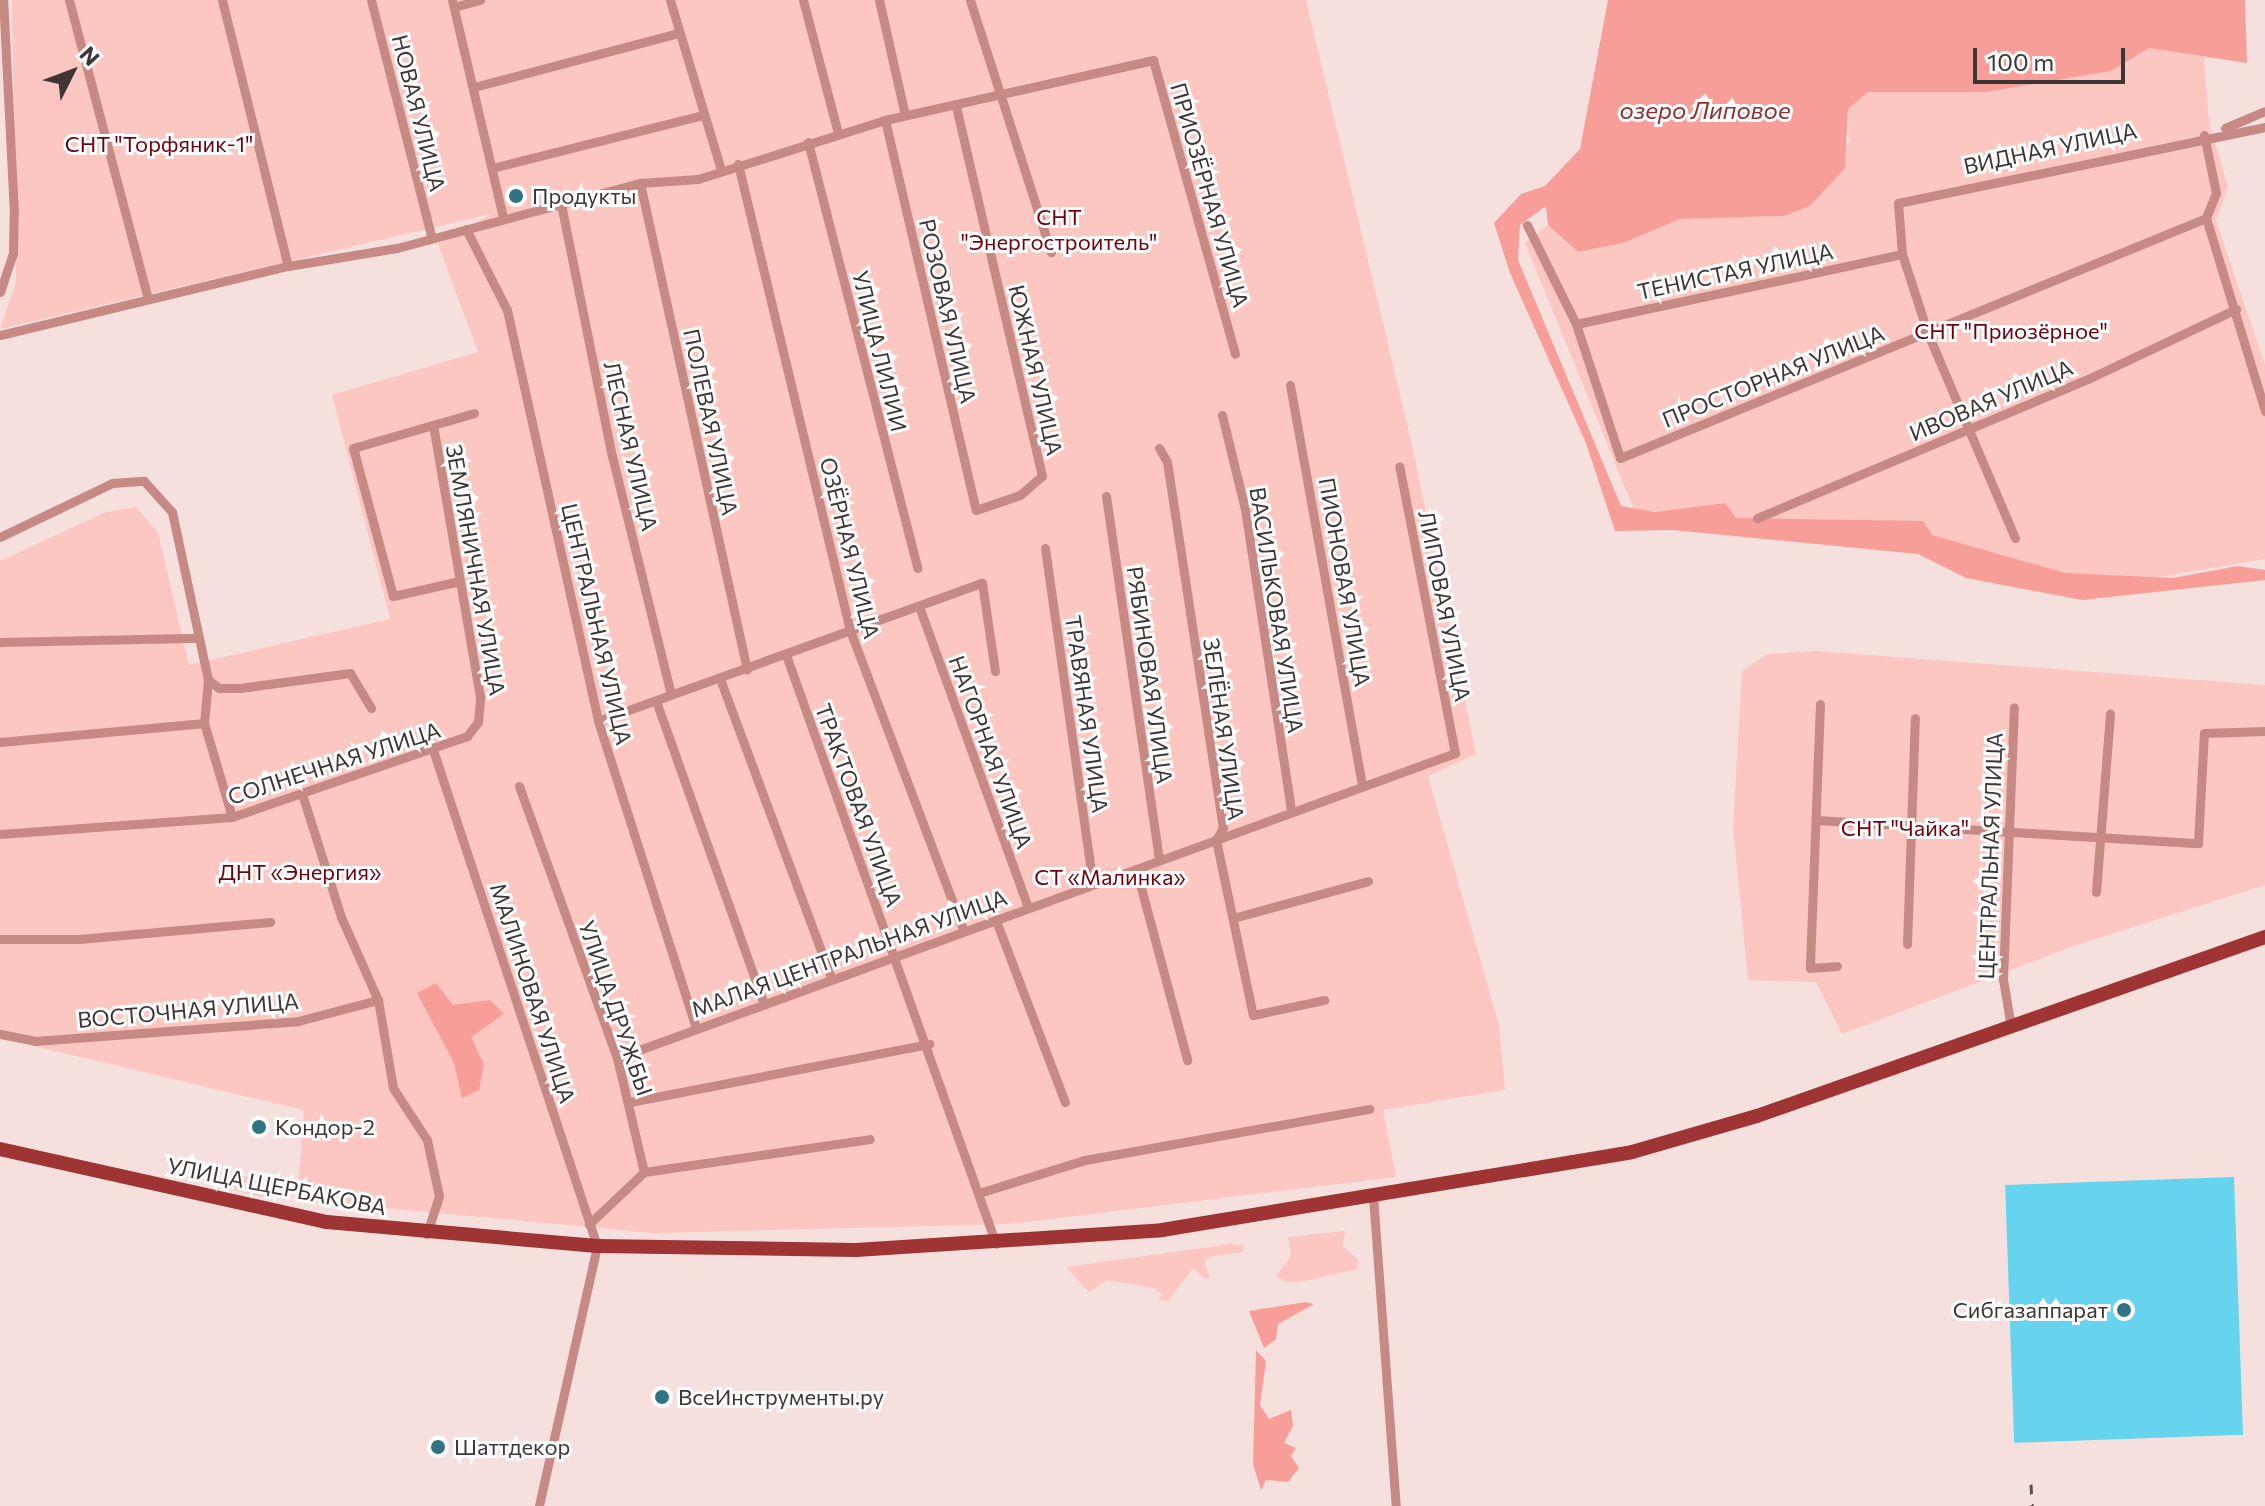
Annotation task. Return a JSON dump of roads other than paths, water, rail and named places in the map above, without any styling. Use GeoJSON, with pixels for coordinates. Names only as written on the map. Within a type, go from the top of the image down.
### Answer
{"type":"FeatureCollection","features":[{"type":"Feature","properties":{"kind":"main road"},"geometry":{"type":"LineString","coordinates":[[2103,994],[2154,966],[2265,927]]}},
{"type":"Feature","properties":{"kind":"main road"},"geometry":{"type":"LineString","coordinates":[[2103,994],[2265,937]]}},
{"type":"Feature","properties":{"kind":"main road"},"geometry":{"type":"LineString","coordinates":[[2103,994],[2165,981],[2265,946]]}},
{"type":"Feature","properties":{"kind":"main road","name":"УЛИЦА ЩЕРБАКОВА"},"geometry":{"type":"LineString","coordinates":[[0,1149],[257,1208],[427,1234],[597,1246],[856,1250],[996,1244],[1162,1230],[1632,1152],[1757,1116],[2103,994]]}},
{"type":"Feature","properties":{"kind":"street"},"geometry":{"type":"LineString","coordinates":[[0,292],[13,253],[14,214],[3,0]]}},
{"type":"Feature","properties":{"kind":"street"},"geometry":{"type":"LineString","coordinates":[[69,0],[148,299]]}},
{"type":"Feature","properties":{"kind":"street"},"geometry":{"type":"LineString","coordinates":[[222,0],[288,266]]}},
{"type":"Feature","properties":{"kind":"street","name":"НОВАЯ УЛИЦА"},"geometry":{"type":"LineString","coordinates":[[371,0],[431,236]]}},
{"type":"Feature","properties":{"kind":"street"},"geometry":{"type":"LineString","coordinates":[[480,0],[453,3],[503,218]]}},
{"type":"Feature","properties":{"kind":"street"},"geometry":{"type":"LineString","coordinates":[[670,0],[721,170]]}},
{"type":"Feature","properties":{"kind":"street"},"geometry":{"type":"LineString","coordinates":[[803,0],[838,133]]}},
{"type":"Feature","properties":{"kind":"street"},"geometry":{"type":"LineString","coordinates":[[879,0],[905,115]]}},
{"type":"Feature","properties":{"kind":"street"},"geometry":{"type":"LineString","coordinates":[[970,0],[1051,252]]}},
{"type":"Feature","properties":{"kind":"street"},"geometry":{"type":"LineString","coordinates":[[474,87],[678,33]]}},
{"type":"Feature","properties":{"kind":"street","name":"ПРИОЗЁРНАЯ УЛИЦА"},"geometry":{"type":"LineString","coordinates":[[998,94],[1153,60],[1235,354]]}},
{"type":"Feature","properties":{"kind":"street"},"geometry":{"type":"LineString","coordinates":[[0,335],[288,266],[466,229],[640,183],[721,170],[885,120],[998,94]]}},
{"type":"Feature","properties":{"kind":"street","name":"ЮЖНАЯ УЛИЦА"},"geometry":{"type":"LineString","coordinates":[[956,105],[1042,476],[1020,495],[976,510]]}},
{"type":"Feature","properties":{"kind":"street"},"geometry":{"type":"LineString","coordinates":[[2208,134],[2265,111]]}},
{"type":"Feature","properties":{"kind":"street"},"geometry":{"type":"LineString","coordinates":[[492,168],[703,115]]}},
{"type":"Feature","properties":{"kind":"street","name":"РОЗОВАЯ УЛИЦА"},"geometry":{"type":"LineString","coordinates":[[885,120],[976,510]]}},
{"type":"Feature","properties":{"kind":"street"},"geometry":{"type":"LineString","coordinates":[[2208,134],[2265,127]]}},
{"type":"Feature","properties":{"kind":"street"},"geometry":{"type":"LineString","coordinates":[[2208,134],[2216,193],[2206,218],[2265,411]]}},
{"type":"Feature","properties":{"kind":"street","name":"ВИДНАЯ УЛИЦА"},"geometry":{"type":"LineString","coordinates":[[1902,254],[1898,203],[2208,134]]}},
{"type":"Feature","properties":{"kind":"street","name":"УЛИЦА ЛИЛИИ"},"geometry":{"type":"LineString","coordinates":[[808,142],[917,568]]}},
{"type":"Feature","properties":{"kind":"street","name":"ОЗЁРНАЯ УЛИЦА"},"geometry":{"type":"LineString","coordinates":[[738,164],[851,633],[963,930]]}},
{"type":"Feature","properties":{"kind":"street","name":"ПОЛЕВАЯ УЛИЦА"},"geometry":{"type":"LineString","coordinates":[[640,183],[747,669]]}},
{"type":"Feature","properties":{"kind":"street","name":"ЛЕСНАЯ УЛИЦА"},"geometry":{"type":"LineString","coordinates":[[561,204],[612,456],[671,695]]}},
{"type":"Feature","properties":{"kind":"street","name":"ПРОСТОРНАЯ УЛИЦА"},"geometry":{"type":"LineString","coordinates":[[1576,324],[1620,458],[2206,218]]}},
{"type":"Feature","properties":{"kind":"street"},"geometry":{"type":"LineString","coordinates":[[1527,225],[1576,324]]}},
{"type":"Feature","properties":{"kind":"street","name":"ЦЕНТРАЛЬНАЯ УЛИЦА"},"geometry":{"type":"LineString","coordinates":[[466,229],[507,310],[598,721],[696,1028]]}},
{"type":"Feature","properties":{"kind":"street"},"geometry":{"type":"LineString","coordinates":[[1902,254],[1928,334],[2015,538]]}},
{"type":"Feature","properties":{"kind":"street","name":"ТЕНИСТАЯ УЛИЦА"},"geometry":{"type":"LineString","coordinates":[[1576,324],[1902,254]]}},
{"type":"Feature","properties":{"kind":"street","name":"ИВОВАЯ УЛИЦА"},"geometry":{"type":"LineString","coordinates":[[1757,518],[1967,429],[2236,309]]}},
{"type":"Feature","properties":{"kind":"street","name":"ПИОНОВАЯ УЛИЦА"},"geometry":{"type":"LineString","coordinates":[[1290,385],[1362,786]]}},
{"type":"Feature","properties":{"kind":"street"},"geometry":{"type":"LineString","coordinates":[[460,581],[393,596],[353,448],[474,413]]}},
{"type":"Feature","properties":{"kind":"street","name":"ВАСИЛЬКОВАЯ УЛИЦА"},"geometry":{"type":"LineString","coordinates":[[1222,415],[1245,509],[1291,811]]}},
{"type":"Feature","properties":{"kind":"street","name":"ЗЕМЛЯНИЧНАЯ УЛИЦА"},"geometry":{"type":"LineString","coordinates":[[433,425],[480,697],[478,722]]}},
{"type":"Feature","properties":{"kind":"street","name":"ЗЕЛЁНАЯ УЛИЦА"},"geometry":{"type":"LineString","coordinates":[[1159,448],[1167,462],[1220,812],[1216,840],[1253,1015],[1324,1000]]}},
{"type":"Feature","properties":{"kind":"street","name":"ЛИПОВАЯ УЛИЦА"},"geometry":{"type":"LineString","coordinates":[[1399,466],[1455,753]]}},
{"type":"Feature","properties":{"kind":"street"},"geometry":{"type":"LineString","coordinates":[[0,537],[112,483],[144,481],[172,512],[208,680],[204,723],[232,817]]}},
{"type":"Feature","properties":{"kind":"street","name":"РЯБИНОВАЯ УЛИЦА"},"geometry":{"type":"LineString","coordinates":[[1106,496],[1159,860]]}},
{"type":"Feature","properties":{"kind":"street","name":"ТРАВЯНАЯ УЛИЦА"},"geometry":{"type":"LineString","coordinates":[[1045,548],[1093,884]]}},
{"type":"Feature","properties":{"kind":"street"},"geometry":{"type":"LineString","coordinates":[[598,721],[920,609],[982,583],[995,671]]}},
{"type":"Feature","properties":{"kind":"street","name":"НАГОРНАЯ УЛИЦА"},"geometry":{"type":"LineString","coordinates":[[920,609],[1028,907]]}},
{"type":"Feature","properties":{"kind":"street"},"geometry":{"type":"LineString","coordinates":[[0,642],[199,638]]}},
{"type":"Feature","properties":{"kind":"street","name":"ТРАКТОВАЯ УЛИЦА"},"geometry":{"type":"LineString","coordinates":[[786,655],[982,1192],[996,1244]]}},
{"type":"Feature","properties":{"kind":"street"},"geometry":{"type":"LineString","coordinates":[[208,680],[219,688],[240,688],[350,673],[371,708]]}},
{"type":"Feature","properties":{"kind":"street"},"geometry":{"type":"LineString","coordinates":[[720,679],[832,980]]}},
{"type":"Feature","properties":{"kind":"street"},"geometry":{"type":"LineString","coordinates":[[656,701],[764,1004]]}},
{"type":"Feature","properties":{"kind":"street"},"geometry":{"type":"LineString","coordinates":[[1820,704],[1810,968],[1837,966]]}},
{"type":"Feature","properties":{"kind":"street","name":"ЦЕНТРАЛЬНАЯ УЛИЦА"},"geometry":{"type":"LineString","coordinates":[[2011,1027],[2004,1006],[2007,834],[2014,707]]}},
{"type":"Feature","properties":{"kind":"street"},"geometry":{"type":"LineString","coordinates":[[2096,892],[2110,714]]}},
{"type":"Feature","properties":{"kind":"street"},"geometry":{"type":"LineString","coordinates":[[1907,944],[1915,718]]}},
{"type":"Feature","properties":{"kind":"street","name":"СОЛНЕЧНАЯ УЛИЦА"},"geometry":{"type":"LineString","coordinates":[[0,834],[232,817],[461,741],[478,722]]}},
{"type":"Feature","properties":{"kind":"street"},"geometry":{"type":"LineString","coordinates":[[0,742],[204,723]]}},
{"type":"Feature","properties":{"kind":"street"},"geometry":{"type":"LineString","coordinates":[[1817,820],[2007,834],[2100,835],[2198,843],[2204,733],[2265,731]]}},
{"type":"Feature","properties":{"kind":"street","name":"МАЛИНОВАЯ УЛИЦА"},"geometry":{"type":"LineString","coordinates":[[433,750],[597,1246]]}},
{"type":"Feature","properties":{"kind":"street","name":"МАЛАЯ ЦЕНТРАЛЬНАЯ УЛИЦА"},"geometry":{"type":"LineString","coordinates":[[617,1058],[1455,753]]}},
{"type":"Feature","properties":{"kind":"street","name":"УЛИЦА ДРУЖБЫ"},"geometry":{"type":"LineString","coordinates":[[519,786],[617,1058],[630,1102],[644,1172]]}},
{"type":"Feature","properties":{"kind":"street"},"geometry":{"type":"LineString","coordinates":[[302,794],[341,917],[378,1000],[393,1088],[427,1140],[439,1196],[427,1234]]}},
{"type":"Feature","properties":{"kind":"street"},"geometry":{"type":"LineString","coordinates":[[1136,869],[1187,1060]]}},
{"type":"Feature","properties":{"kind":"street"},"geometry":{"type":"LineString","coordinates":[[1233,918],[1368,881]]}},
{"type":"Feature","properties":{"kind":"street"},"geometry":{"type":"LineString","coordinates":[[995,918],[1065,1102]]}},
{"type":"Feature","properties":{"kind":"street"},"geometry":{"type":"LineString","coordinates":[[0,939],[79,939],[270,922]]}},
{"type":"Feature","properties":{"kind":"street","name":"ВОСТОЧНАЯ УЛИЦА"},"geometry":{"type":"LineString","coordinates":[[0,1034],[35,1041],[298,1021],[378,1000]]}},
{"type":"Feature","properties":{"kind":"street"},"geometry":{"type":"LineString","coordinates":[[630,1102],[929,1044]]}},
{"type":"Feature","properties":{"kind":"street"},"geometry":{"type":"LineString","coordinates":[[982,1192],[1085,1160],[1369,1109]]}},
{"type":"Feature","properties":{"kind":"street"},"geometry":{"type":"LineString","coordinates":[[589,1224],[644,1172],[870,1139]]}},
{"type":"Feature","properties":{"kind":"street"},"geometry":{"type":"LineString","coordinates":[[1373,1196],[1396,1506]]}},
{"type":"Feature","properties":{"kind":"street"},"geometry":{"type":"LineString","coordinates":[[539,1506],[597,1246]]}},
{"type":"Feature","properties":{"kind":"water","name":"озеро Липовое"},"geometry":{"type":"Polygon","coordinates":[[[1608,0],[2245,0],[2247,63],[2149,48],[2111,71],[1986,92],[1868,92],[1848,109],[1845,168],[1810,206],[1784,216],[1680,219],[1623,243],[1578,252],[1548,225],[1546,206],[1520,225],[1518,260],[1621,506],[1655,512],[1725,503],[1736,518],[1923,521],[1932,535],[2065,573],[2173,578],[2238,566],[2265,570],[2265,580],[2082,600],[1966,578],[1918,554],[1673,530],[1615,531],[1586,443],[1510,273],[1494,223],[1521,194],[1545,186],[1580,149],[1608,0]]]}},
{"type":"Feature","properties":{"kind":"water"},"geometry":{"type":"Polygon","coordinates":[[[436,983],[453,1005],[490,1000],[504,1014],[471,1037],[484,1064],[479,1090],[462,1098],[454,1063],[417,993],[436,983]]]}},
{"type":"Feature","properties":{"kind":"water"},"geometry":{"type":"Polygon","coordinates":[[[1306,1302],[1314,1304],[1278,1324],[1276,1339],[1264,1348],[1249,1311],[1306,1302]]]}},
{"type":"Feature","properties":{"kind":"water"},"geometry":{"type":"Polygon","coordinates":[[[1256,1350],[1266,1361],[1260,1405],[1269,1419],[1291,1410],[1293,1426],[1284,1443],[1296,1448],[1291,1456],[1299,1468],[1288,1482],[1266,1480],[1261,1490],[1253,1464],[1256,1350]]]}},
{"type":"Feature","properties":{"kind":"railway"},"geometry":{"type":"LineString","coordinates":[[2031,1484],[2032,1506]]}},
{"type":"Feature","properties":{"kind":"place","name":"Продукты"},"geometry":{"type":"Point","coordinates":[516,196]}},
{"type":"Feature","properties":{"kind":"place","name":"Кондор-2"},"geometry":{"type":"Point","coordinates":[259,1127]}},
{"type":"Feature","properties":{"kind":"place","name":"Сибгазаппарат"},"geometry":{"type":"Point","coordinates":[2124,1310]}},
{"type":"Feature","properties":{"kind":"place","name":"ВсеИнструменты.ру"},"geometry":{"type":"Point","coordinates":[662,1397]}},
{"type":"Feature","properties":{"kind":"place","name":"Шаттдекор"},"geometry":{"type":"Point","coordinates":[438,1447]}},
{"type":"Feature","properties":{"kind":"park label","name":"СНТ \"Торфяник-1\""},"geometry":{"type":"Point","coordinates":[159,144]}},
{"type":"Feature","properties":{"kind":"park label","name":"СНТ \"Энергостроитель\""},"geometry":{"type":"Point","coordinates":[1059,228]}},
{"type":"Feature","properties":{"kind":"park label","name":"СНТ \"Приозёрное\""},"geometry":{"type":"Point","coordinates":[2011,331]}},
{"type":"Feature","properties":{"kind":"park label","name":"СНТ \"Чайка\""},"geometry":{"type":"Point","coordinates":[1905,828]}},
{"type":"Feature","properties":{"kind":"park label","name":"ДНТ «Энергия»"},"geometry":{"type":"Point","coordinates":[300,872]}},
{"type":"Feature","properties":{"kind":"park label","name":"CТ «Малинка»"},"geometry":{"type":"Point","coordinates":[1110,877]}}]}
